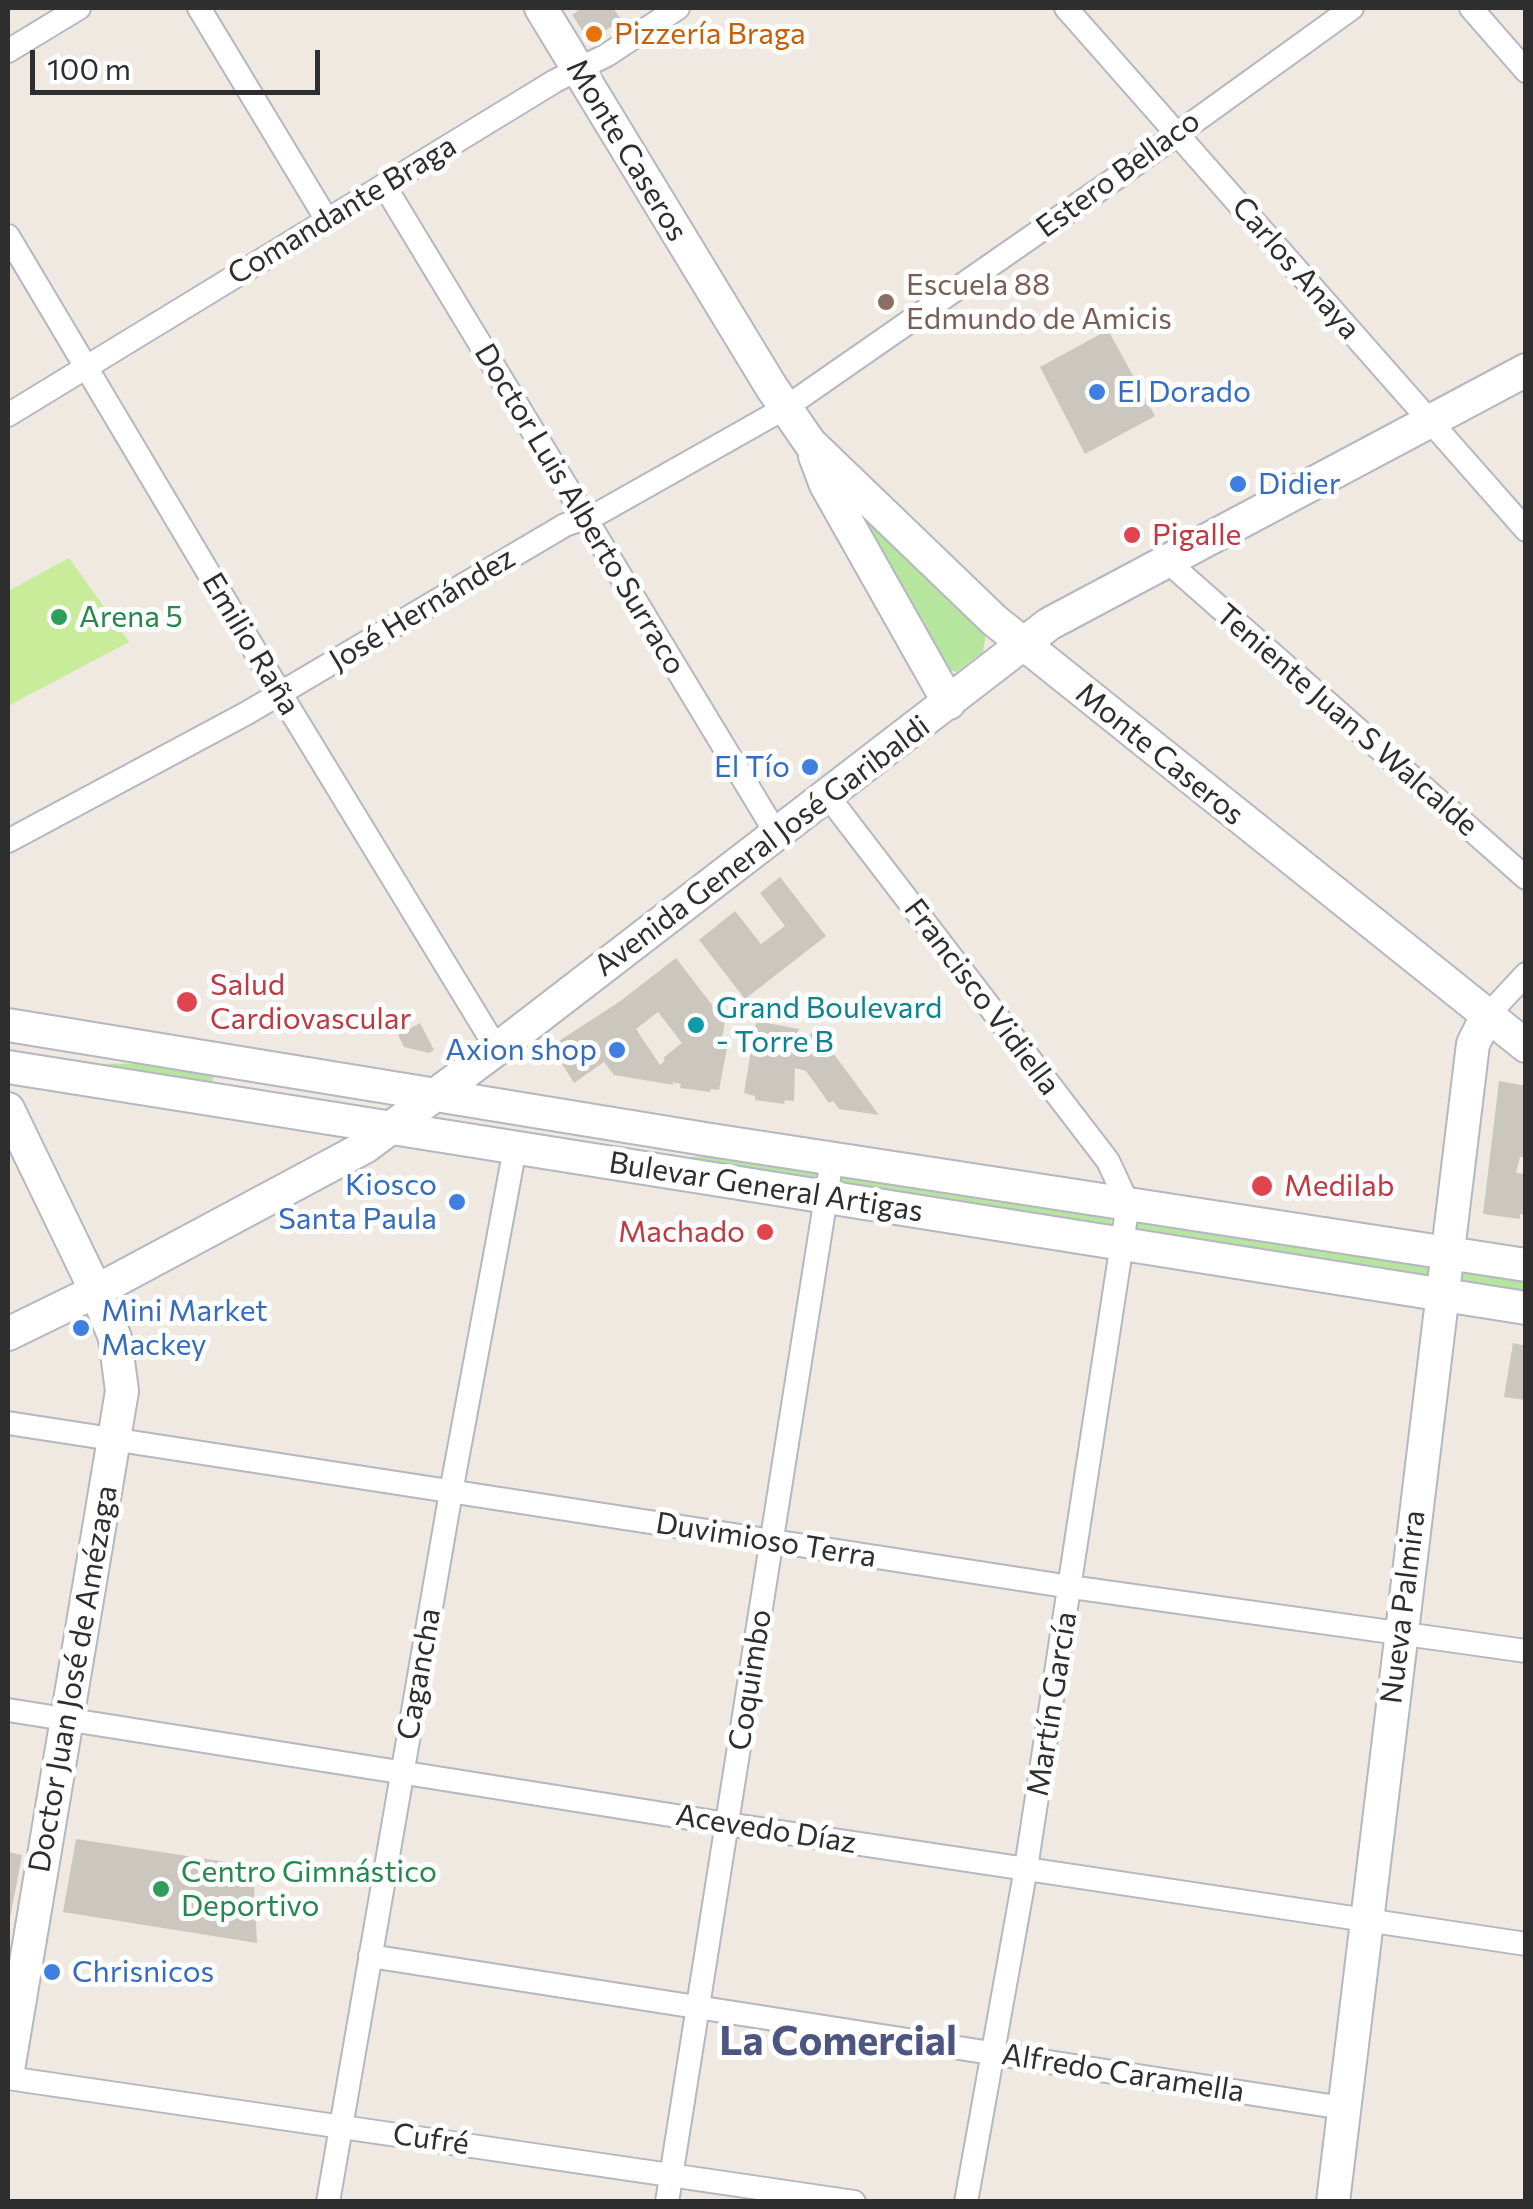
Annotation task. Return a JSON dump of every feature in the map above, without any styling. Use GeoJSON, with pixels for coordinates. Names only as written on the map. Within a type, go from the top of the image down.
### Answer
{"type":"FeatureCollection","features":[{"type":"Feature","properties":{"kind":"street"},"geometry":{"type":"LineString","coordinates":[[8,51],[79,8]]}},
{"type":"Feature","properties":{"kind":"street"},"geometry":{"type":"LineString","coordinates":[[199,8],[327,220]]}},
{"type":"Feature","properties":{"kind":"street","name":"Monte Caseros"},"geometry":{"type":"LineString","coordinates":[[541,8],[784,408],[810,443],[994,620],[1526,1046]]}},
{"type":"Feature","properties":{"kind":"street","name":"Comandante Braga"},"geometry":{"type":"LineString","coordinates":[[8,415],[607,55],[678,8]]}},
{"type":"Feature","properties":{"kind":"street","name":"Carlos Anaya"},"geometry":{"type":"LineString","coordinates":[[1066,8],[1526,530]]}},
{"type":"Feature","properties":{"kind":"street","name":"Estero Bellaco"},"geometry":{"type":"LineString","coordinates":[[784,408],[1119,176],[1352,8]]}},
{"type":"Feature","properties":{"kind":"street"},"geometry":{"type":"LineString","coordinates":[[1471,8],[1526,70]]}},
{"type":"Feature","properties":{"kind":"street","name":"Doctor Luis Alberto Surraco"},"geometry":{"type":"LineString","coordinates":[[384,186],[776,833]]}},
{"type":"Feature","properties":{"kind":"street","name":"Emilio Raña"},"geometry":{"type":"LineString","coordinates":[[8,236],[498,1049]]}},
{"type":"Feature","properties":{"kind":"street","name":"Avenida General José Garibaldi"},"geometry":{"type":"LineString","coordinates":[[8,1334],[96,1291],[390,1130],[1048,624],[1526,370]]}},
{"type":"Feature","properties":{"kind":"street","name":"José Hernández"},"geometry":{"type":"LineString","coordinates":[[8,841],[280,693],[565,524],[600,513],[784,408]]}},
{"type":"Feature","properties":{"kind":"street","name":"Monte Caseros"},"geometry":{"type":"LineString","coordinates":[[810,443],[826,484],[949,702]]}},
{"type":"Feature","properties":{"kind":"street","name":"Teniente Juan S Walcalde"},"geometry":{"type":"LineString","coordinates":[[1168,562],[1526,878]]}},
{"type":"Feature","properties":{"kind":"street","name":"Francisco Vidiella"},"geometry":{"type":"LineString","coordinates":[[828,795],[1108,1162],[1128,1204]]}},
{"type":"Feature","properties":{"kind":"street"},"geometry":{"type":"LineString","coordinates":[[1487,1016],[1526,974]]}},
{"type":"Feature","properties":{"kind":"street","name":"Nueva Palmira"},"geometry":{"type":"LineString","coordinates":[[1332,2202],[1473,1044],[1487,1016]]}},
{"type":"Feature","properties":{"kind":"street","name":"Bulevar General Artigas"},"geometry":{"type":"LineString","coordinates":[[8,1025],[832,1159],[1526,1265]]}},
{"type":"Feature","properties":{"kind":"street"},"geometry":{"type":"LineString","coordinates":[[8,1047],[100,1058],[147,1046]]}},
{"type":"Feature","properties":{"kind":"street"},"geometry":{"type":"LineString","coordinates":[[219,1099],[226,1060]]}},
{"type":"Feature","properties":{"kind":"street","name":"Bulevar General Artigas"},"geometry":{"type":"LineString","coordinates":[[8,1067],[1526,1308]]}},
{"type":"Feature","properties":{"kind":"street"},"geometry":{"type":"LineString","coordinates":[[266,1107],[296,1097],[390,1110],[436,1096]]}},
{"type":"Feature","properties":{"kind":"street","name":"Doctor Juan José de Amézaga"},"geometry":{"type":"LineString","coordinates":[[8,1110],[96,1291],[115,1338],[122,1390],[8,2070]]}},
{"type":"Feature","properties":{"kind":"street"},"geometry":{"type":"LineString","coordinates":[[390,1130],[420,1117],[440,1115],[669,1148],[712,1140]]}},
{"type":"Feature","properties":{"kind":"street","name":"Cagancha"},"geometry":{"type":"LineString","coordinates":[[328,2202],[515,1148]]}},
{"type":"Feature","properties":{"kind":"street","name":"Coquimbo"},"geometry":{"type":"LineString","coordinates":[[667,2202],[832,1159]]}},
{"type":"Feature","properties":{"kind":"street","name":"Martín García"},"geometry":{"type":"LineString","coordinates":[[966,2202],[1026,1868],[1128,1204]]}},
{"type":"Feature","properties":{"kind":"street","name":"Duvimioso Terra"},"geometry":{"type":"LineString","coordinates":[[8,1423],[772,1542],[1526,1651]]}},
{"type":"Feature","properties":{"kind":"street","name":"Acevedo Díaz"},"geometry":{"type":"LineString","coordinates":[[8,1710],[727,1824],[1526,1944]]}},
{"type":"Feature","properties":{"kind":"street","name":"Alfredo Caramella"},"geometry":{"type":"LineString","coordinates":[[370,1956],[1342,2108]]}},
{"type":"Feature","properties":{"kind":"street","name":"Cufré"},"geometry":{"type":"LineString","coordinates":[[8,2078],[854,2202]]}},
{"type":"Feature","properties":{"kind":"green space"},"geometry":{"type":"Polygon","coordinates":[[[849,499],[986,634],[983,652],[956,672],[943,668],[849,499]]]}},
{"type":"Feature","properties":{"kind":"green space","name":"Arena 5"},"geometry":{"type":"Polygon","coordinates":[[[69,558],[129,642],[8,706],[8,591],[69,558]]]}},
{"type":"Feature","properties":{"kind":"green space"},"geometry":{"type":"Polygon","coordinates":[[[26,1054],[96,1064],[164,1063],[214,1074],[211,1086],[26,1054]]]}},
{"type":"Feature","properties":{"kind":"green space"},"geometry":{"type":"Polygon","coordinates":[[[577,1143],[680,1157],[744,1156],[815,1170],[817,1175],[814,1182],[577,1143]]]}},
{"type":"Feature","properties":{"kind":"green space"},"geometry":{"type":"Polygon","coordinates":[[[844,1174],[1111,1215],[1112,1227],[841,1186],[840,1177],[844,1174]]]}},
{"type":"Feature","properties":{"kind":"green space"},"geometry":{"type":"Polygon","coordinates":[[[1139,1219],[1429,1263],[1430,1277],[1135,1233],[1134,1224],[1139,1219]]]}},
{"type":"Feature","properties":{"kind":"green space"},"geometry":{"type":"Polygon","coordinates":[[[1458,1269],[1525,1278],[1525,1296],[1463,1287],[1455,1273],[1458,1269]]]}},
{"type":"Feature","properties":{"kind":"building"},"geometry":{"type":"Polygon","coordinates":[[[582,8],[613,8],[621,19],[597,37],[586,36],[572,15],[582,8]]]}},
{"type":"Feature","properties":{"kind":"building","name":"El Dorado"},"geometry":{"type":"Polygon","coordinates":[[[1108,330],[1155,416],[1085,454],[1040,367],[1108,330]]]}},
{"type":"Feature","properties":{"kind":"building"},"geometry":{"type":"Polygon","coordinates":[[[780,877],[826,936],[745,999],[699,940],[735,911],[761,944],[785,926],[760,893],[780,877]]]}},
{"type":"Feature","properties":{"kind":"building"},"geometry":{"type":"Polygon","coordinates":[[[676,958],[725,1022],[721,1042],[728,1043],[719,1090],[680,1088],[681,1084],[672,1082],[674,1085],[614,1075],[604,1062],[574,1083],[551,1046],[619,1002],[676,958]],[[658,1012],[636,1029],[660,1065],[682,1043],[658,1012]]]}},
{"type":"Feature","properties":{"kind":"building"},"geometry":{"type":"Polygon","coordinates":[[[756,1021],[799,1029],[797,1034],[808,1036],[816,1030],[879,1115],[839,1109],[833,1101],[829,1103],[806,1071],[795,1068],[794,1101],[785,1100],[784,1104],[755,1100],[755,1096],[744,1093],[756,1021]]]}},
{"type":"Feature","properties":{"kind":"building"},"geometry":{"type":"Polygon","coordinates":[[[420,1023],[434,1050],[429,1053],[404,1047],[398,1035],[420,1023]]]}},
{"type":"Feature","properties":{"kind":"building"},"geometry":{"type":"Polygon","coordinates":[[[1499,1081],[1526,1086],[1526,1157],[1520,1157],[1516,1173],[1526,1174],[1526,1215],[1520,1214],[1520,1219],[1483,1214],[1499,1081]]]}},
{"type":"Feature","properties":{"kind":"building"},"geometry":{"type":"Polygon","coordinates":[[[1513,1343],[1526,1346],[1526,1400],[1504,1397],[1513,1343]]]}},
{"type":"Feature","properties":{"kind":"building","name":"Centro Gimnástico Deportivo"},"geometry":{"type":"Polygon","coordinates":[[[76,1839],[253,1866],[257,1943],[63,1912],[76,1839]]]}},
{"type":"Feature","properties":{"kind":"building"},"geometry":{"type":"Polygon","coordinates":[[[8,1852],[22,1855],[9,1924],[8,1924],[8,1852]]]}},
{"type":"Feature","properties":{"kind":"place","name":"Pizzería Braga"},"geometry":{"type":"Point","coordinates":[594,34]}},
{"type":"Feature","properties":{"kind":"place","name":"Escuela 88 Edmundo de Amicis"},"geometry":{"type":"Point","coordinates":[886,302]}},
{"type":"Feature","properties":{"kind":"place","name":"El Dorado"},"geometry":{"type":"Point","coordinates":[1097,392]}},
{"type":"Feature","properties":{"kind":"place","name":"Didier"},"geometry":{"type":"Point","coordinates":[1238,484]}},
{"type":"Feature","properties":{"kind":"place","name":"Pigalle"},"geometry":{"type":"Point","coordinates":[1132,535]}},
{"type":"Feature","properties":{"kind":"place","name":"Arena 5"},"geometry":{"type":"Point","coordinates":[59,617]}},
{"type":"Feature","properties":{"kind":"place","name":"El Tío"},"geometry":{"type":"Point","coordinates":[810,767]}},
{"type":"Feature","properties":{"kind":"place","name":"Salud Cardiovascular"},"geometry":{"type":"Point","coordinates":[187,1002]}},
{"type":"Feature","properties":{"kind":"place","name":"Grand Boulevard - Torre B"},"geometry":{"type":"Point","coordinates":[696,1025]}},
{"type":"Feature","properties":{"kind":"place","name":"Axion shop"},"geometry":{"type":"Point","coordinates":[617,1050]}},
{"type":"Feature","properties":{"kind":"place","name":"Medilab"},"geometry":{"type":"Point","coordinates":[1262,1186]}},
{"type":"Feature","properties":{"kind":"place","name":"Kiosco Santa Paula"},"geometry":{"type":"Point","coordinates":[457,1202]}},
{"type":"Feature","properties":{"kind":"place","name":"Machado"},"geometry":{"type":"Point","coordinates":[765,1232]}},
{"type":"Feature","properties":{"kind":"place","name":"Mini Market Mackey"},"geometry":{"type":"Point","coordinates":[81,1328]}},
{"type":"Feature","properties":{"kind":"place","name":"Centro Gimnástico Deportivo"},"geometry":{"type":"Point","coordinates":[161,1889]}},
{"type":"Feature","properties":{"kind":"place","name":"Chrisnicos"},"geometry":{"type":"Point","coordinates":[52,1972]}},
{"type":"Feature","properties":{"kind":"district","name":"La Comercial"},"geometry":{"type":"Point","coordinates":[838,2042]}}]}
